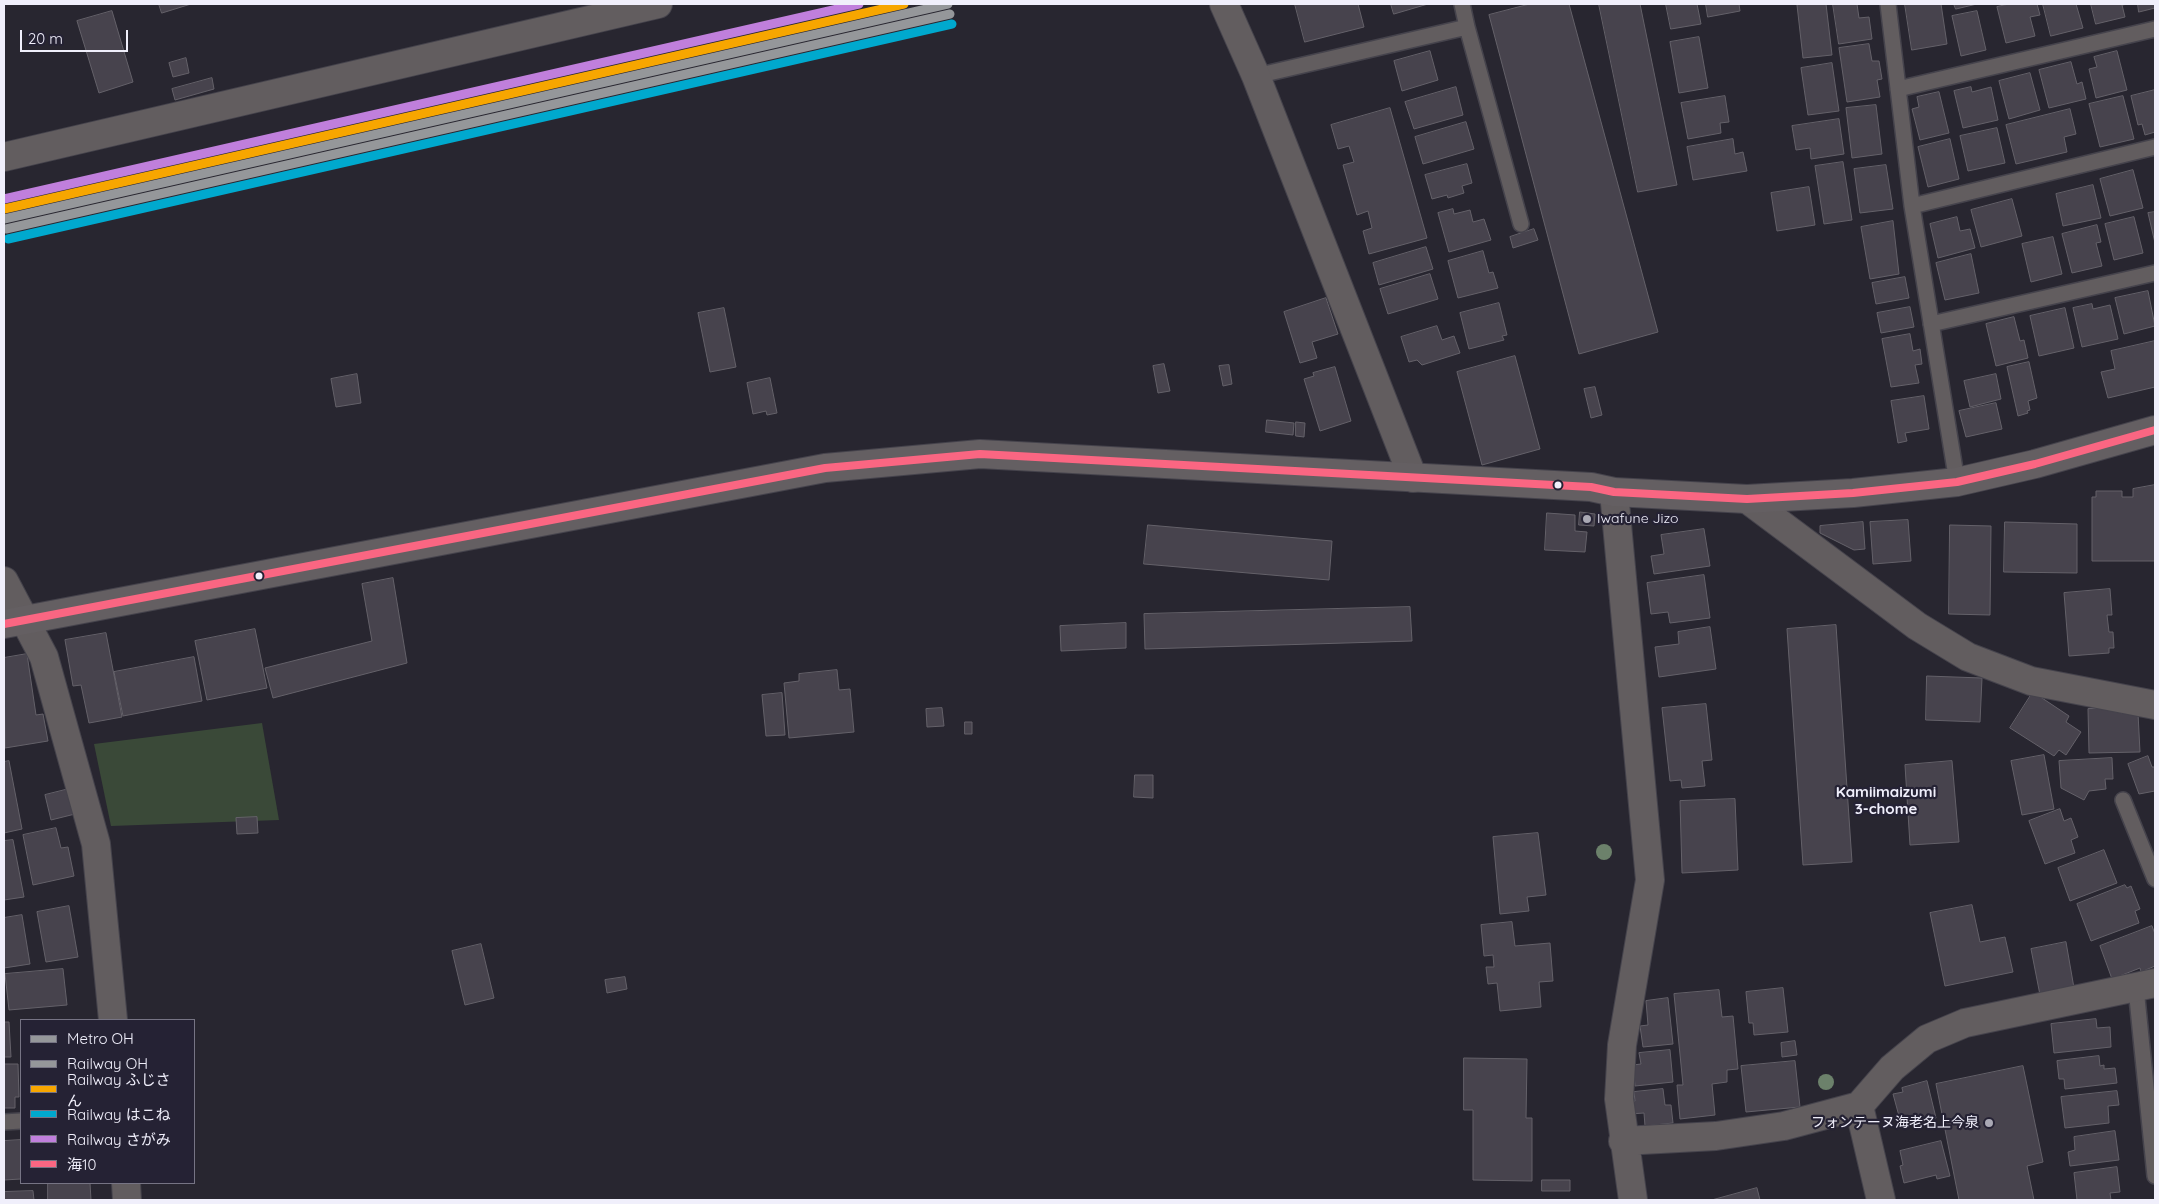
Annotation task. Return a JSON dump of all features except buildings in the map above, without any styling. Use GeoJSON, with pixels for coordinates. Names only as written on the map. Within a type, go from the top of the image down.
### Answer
{"type":"FeatureCollection","features":[{"type":"Feature","properties":{"kind":"main road"},"geometry":{"type":"LineString","coordinates":[[14,622],[825,468],[980,454],[1590,488],[1614,492],[1747,499],[1853,493],[1957,482],[2035,464],[2155,430]]}},
{"type":"Feature","properties":{"kind":"street"},"geometry":{"type":"LineString","coordinates":[[4,157],[658,4]]}},
{"type":"Feature","properties":{"kind":"street"},"geometry":{"type":"LineString","coordinates":[[1224,4],[1256,76],[1413,478]]}},
{"type":"Feature","properties":{"kind":"street"},"geometry":{"type":"LineString","coordinates":[[1614,492],[1650,880],[1622,1045],[1619,1099],[1623,1142],[1633,1200]]}},
{"type":"Feature","properties":{"kind":"street"},"geometry":{"type":"LineString","coordinates":[[1747,499],[1917,626],[1968,657],[2031,681],[2155,705]]}},
{"type":"Feature","properties":{"kind":"street"},"geometry":{"type":"LineString","coordinates":[[4,580],[14,622],[44,657],[96,844],[112,1019]]}},
{"type":"Feature","properties":{"kind":"street"},"geometry":{"type":"LineString","coordinates":[[1623,1142],[1716,1136],[1784,1126],[1859,1106],[1892,1068],[1927,1039],[1965,1023],[2145,986]]}},
{"type":"Feature","properties":{"kind":"street"},"geometry":{"type":"LineString","coordinates":[[1859,1106],[1881,1200]]}},
{"type":"Feature","properties":{"kind":"street"},"geometry":{"type":"LineString","coordinates":[[126,1184],[127,1200]]}},
{"type":"Feature","properties":{"kind":"lane"},"geometry":{"type":"LineString","coordinates":[[1462,4],[1521,224]]}},
{"type":"Feature","properties":{"kind":"lane"},"geometry":{"type":"LineString","coordinates":[[1888,4],[1912,206],[1957,482]]}},
{"type":"Feature","properties":{"kind":"lane"},"geometry":{"type":"LineString","coordinates":[[1256,76],[1467,27]]}},
{"type":"Feature","properties":{"kind":"lane"},"geometry":{"type":"LineString","coordinates":[[1898,89],[2155,29]]}},
{"type":"Feature","properties":{"kind":"lane"},"geometry":{"type":"LineString","coordinates":[[1912,206],[2155,147]]}},
{"type":"Feature","properties":{"kind":"lane"},"geometry":{"type":"LineString","coordinates":[[1931,324],[2155,273]]}},
{"type":"Feature","properties":{"kind":"lane"},"geometry":{"type":"LineString","coordinates":[[2123,800],[2155,879]]}},
{"type":"Feature","properties":{"kind":"lane"},"geometry":{"type":"LineString","coordinates":[[2145,986],[2155,1176]]}},
{"type":"Feature","properties":{"kind":"lane"},"geometry":{"type":"LineString","coordinates":[[4,1122],[20,1121]]}},
{"type":"Feature","properties":{"kind":"green space"},"geometry":{"type":"Polygon","coordinates":[[[262,723],[279,820],[111,826],[94,744],[262,723]]]}},
{"type":"Feature","properties":{"kind":"metro line","name":"OH"},"geometry":{"type":"LineString","coordinates":[[4,219],[948,4]]}},
{"type":"Feature","properties":{"kind":"rail line","name":"さがみ"},"geometry":{"type":"LineString","coordinates":[[4,199],[859,4]]}},
{"type":"Feature","properties":{"kind":"rail line","name":"ふじさん"},"geometry":{"type":"LineString","coordinates":[[4,209],[904,4]]}},
{"type":"Feature","properties":{"kind":"rail line","name":"OH"},"geometry":{"type":"LineString","coordinates":[[6,229],[950,14]]}},
{"type":"Feature","properties":{"kind":"rail line","name":"はこね"},"geometry":{"type":"LineString","coordinates":[[8,239],[952,24]]}},
{"type":"Feature","properties":{"kind":"transit line","name":"海10"},"geometry":{"type":"LineString","coordinates":[[4,624],[825,468],[980,454],[1591,487],[1614,492],[1747,499],[1853,493],[1957,482],[2035,464],[2155,430]]}},
{"type":"Feature","properties":{"kind":"place","name":"Iwafune Jizo"},"geometry":{"type":"Point","coordinates":[1587,519]}},
{"type":"Feature","properties":{"kind":"place","name":"フォンテーヌ海老名上今泉"},"geometry":{"type":"Point","coordinates":[1989,1123]}},
{"type":"Feature","properties":{"kind":"district","name":"Kamiimaizumi 3-chome"},"geometry":{"type":"Point","coordinates":[1886,800]}}]}
